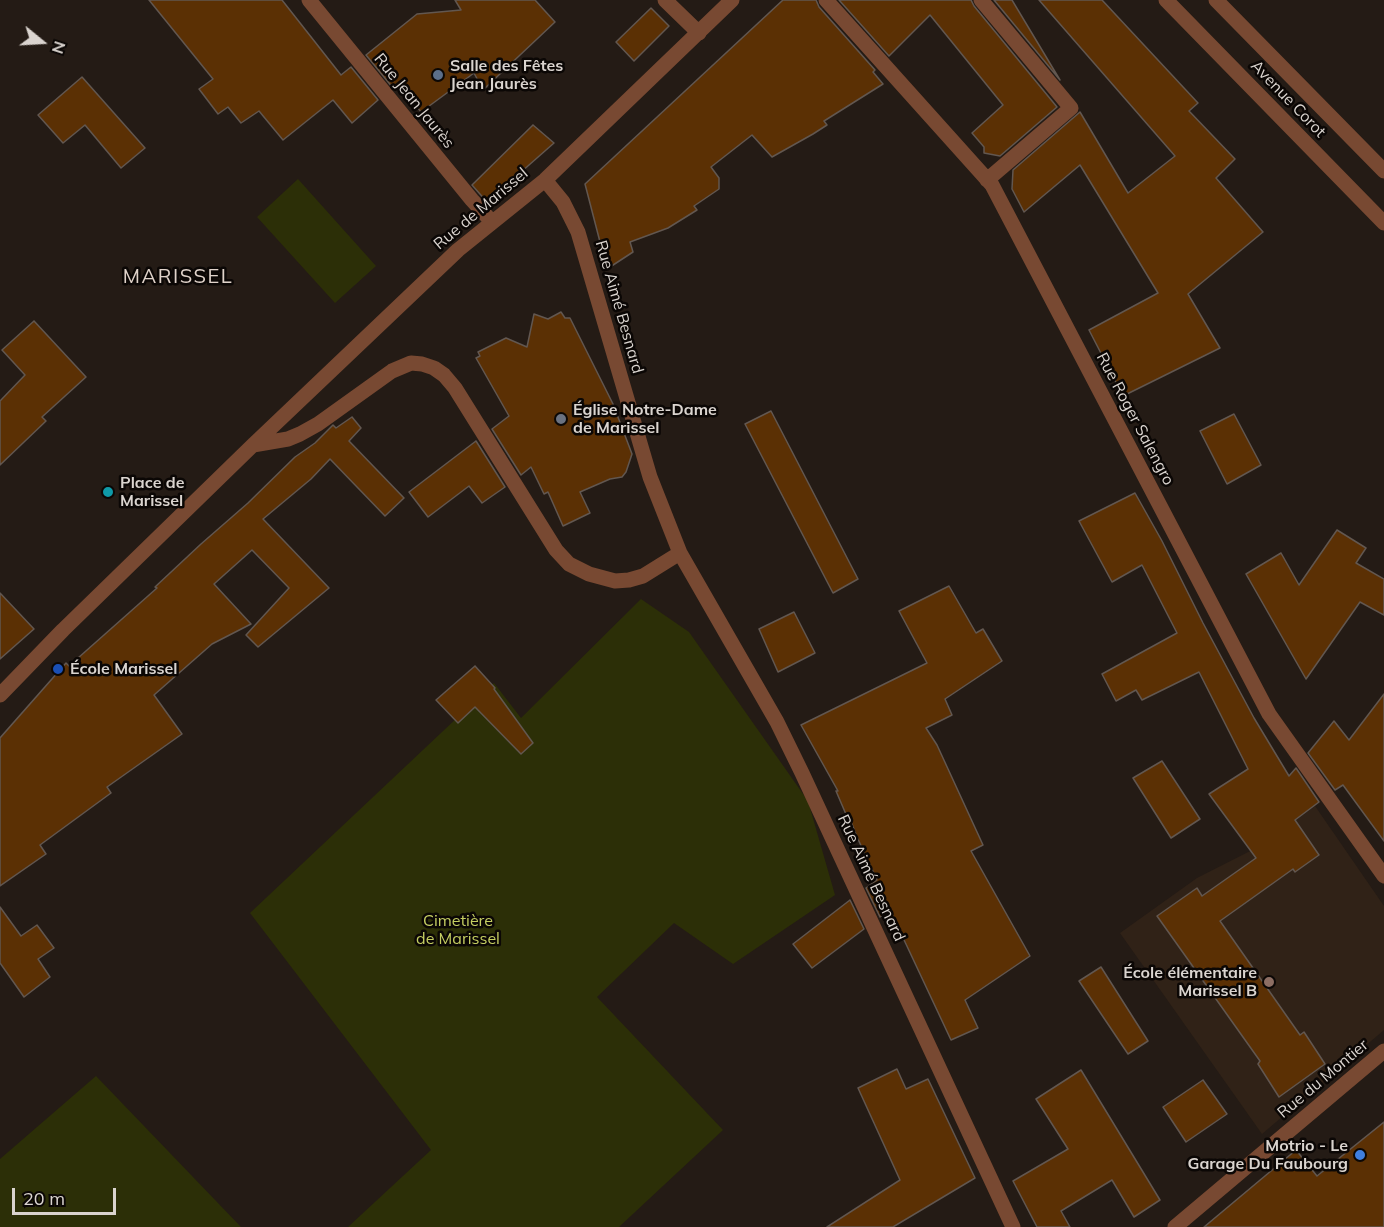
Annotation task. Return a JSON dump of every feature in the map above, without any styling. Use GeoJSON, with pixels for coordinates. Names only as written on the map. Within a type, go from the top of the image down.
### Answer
{"type":"FeatureCollection","features":[{"type":"Feature","properties":{"kind":"street","name":"Rue Jean Jaurès"},"geometry":{"type":"LineString","coordinates":[[311,0],[492,222]]}},
{"type":"Feature","properties":{"kind":"street"},"geometry":{"type":"LineString","coordinates":[[665,0],[699,33]]}},
{"type":"Feature","properties":{"kind":"street","name":"Rue de Marissel"},"geometry":{"type":"LineString","coordinates":[[0,695],[63,630],[253,445],[458,250],[544,180],[732,0]]}},
{"type":"Feature","properties":{"kind":"street","name":"Rue Roger Salengro"},"geometry":{"type":"LineString","coordinates":[[826,0],[987,180],[1002,203],[1269,714],[1384,876]]}},
{"type":"Feature","properties":{"kind":"street"},"geometry":{"type":"LineString","coordinates":[[981,0],[1071,108],[987,180]]}},
{"type":"Feature","properties":{"kind":"street","name":"Avenue Corot"},"geometry":{"type":"LineString","coordinates":[[1166,0],[1384,223]]}},
{"type":"Feature","properties":{"kind":"street","name":"Avenue Corot"},"geometry":{"type":"LineString","coordinates":[[1216,0],[1384,171]]}},
{"type":"Feature","properties":{"kind":"street","name":"Rue Aimé Besnard"},"geometry":{"type":"LineString","coordinates":[[544,180],[563,202],[578,232],[650,477],[680,553],[777,722],[1013,1227]]}},
{"type":"Feature","properties":{"kind":"street"},"geometry":{"type":"LineString","coordinates":[[253,445],[288,439],[300,434],[318,424],[392,371],[411,363],[422,364],[444,375],[466,404],[556,550],[569,564],[589,574],[615,581],[629,580],[643,576],[680,553]]}},
{"type":"Feature","properties":{"kind":"street","name":"Rue du Montier"},"geometry":{"type":"LineString","coordinates":[[1175,1227],[1384,1052]]}},
{"type":"Feature","properties":{"kind":"shaded area","name":"École élémentaire Marissel B"},"geometry":{"type":"Polygon","coordinates":[[[1315,806],[1384,906],[1384,1030],[1262,1134],[1120,933],[1197,878],[1264,844],[1315,806]]]}},
{"type":"Feature","properties":{"kind":"green space"},"geometry":{"type":"Polygon","coordinates":[[[298,179],[376,266],[335,303],[257,217],[298,179]]]}},
{"type":"Feature","properties":{"kind":"green space","name":"Cimetière de Marissel"},"geometry":{"type":"Polygon","coordinates":[[[641,599],[689,632],[808,801],[835,895],[733,964],[674,923],[597,997],[723,1130],[619,1227],[348,1227],[431,1150],[250,913],[494,683],[521,718],[641,599]]]}},
{"type":"Feature","properties":{"kind":"green space"},"geometry":{"type":"Polygon","coordinates":[[[96,1076],[241,1227],[0,1227],[0,1159],[96,1076]]]}},
{"type":"Feature","properties":{"kind":"building"},"geometry":{"type":"Polygon","coordinates":[[[149,0],[282,0],[341,75],[351,67],[378,100],[352,123],[333,100],[283,140],[259,111],[241,123],[228,107],[218,114],[199,89],[213,79],[149,0]]]}},
{"type":"Feature","properties":{"kind":"building"},"geometry":{"type":"Polygon","coordinates":[[[455,0],[535,0],[555,22],[483,90],[474,73],[421,112],[398,83],[393,88],[366,55],[417,14],[461,10],[455,0]]]}},
{"type":"Feature","properties":{"kind":"building"},"geometry":{"type":"Polygon","coordinates":[[[783,0],[816,0],[819,7],[875,70],[873,72],[883,84],[824,121],[827,125],[772,157],[752,135],[711,167],[719,178],[719,189],[694,206],[697,210],[668,228],[630,242],[633,252],[607,269],[585,184],[783,0]]]}},
{"type":"Feature","properties":{"kind":"building"},"geometry":{"type":"Polygon","coordinates":[[[839,0],[971,0],[1057,107],[1000,156],[984,153],[984,147],[972,133],[1003,105],[930,15],[889,56],[839,0]]]}},
{"type":"Feature","properties":{"kind":"building"},"geometry":{"type":"Polygon","coordinates":[[[994,0],[1012,0],[1060,80],[994,0]]]}},
{"type":"Feature","properties":{"kind":"building"},"geometry":{"type":"Polygon","coordinates":[[[1039,0],[1102,0],[1198,103],[1189,111],[1235,159],[1216,178],[1263,232],[1188,294],[1220,348],[1123,396],[1089,330],[1158,293],[1080,165],[1024,212],[1012,189],[1013,170],[1080,112],[1128,193],[1175,156],[1039,0]]]}},
{"type":"Feature","properties":{"kind":"building"},"geometry":{"type":"Polygon","coordinates":[[[651,8],[669,26],[634,61],[616,42],[651,8]]]}},
{"type":"Feature","properties":{"kind":"building"},"geometry":{"type":"Polygon","coordinates":[[[82,77],[145,148],[121,168],[85,125],[63,143],[38,115],[82,77]]]}},
{"type":"Feature","properties":{"kind":"building"},"geometry":{"type":"Polygon","coordinates":[[[533,125],[554,143],[487,202],[472,185],[533,125]]]}},
{"type":"Feature","properties":{"kind":"building","name":"Église Notre-Dame de Marissel"},"geometry":{"type":"Polygon","coordinates":[[[561,312],[565,318],[570,318],[613,404],[632,454],[622,477],[610,479],[580,492],[590,513],[563,526],[548,492],[544,494],[531,467],[521,475],[492,429],[509,416],[476,358],[480,356],[478,352],[506,338],[527,347],[534,314],[548,319],[561,312]]]}},
{"type":"Feature","properties":{"kind":"building"},"geometry":{"type":"Polygon","coordinates":[[[34,321],[86,377],[42,417],[46,421],[0,465],[0,401],[25,375],[2,350],[34,321]]]}},
{"type":"Feature","properties":{"kind":"building"},"geometry":{"type":"Polygon","coordinates":[[[771,411],[858,579],[833,593],[745,424],[771,411]]]}},
{"type":"Feature","properties":{"kind":"building"},"geometry":{"type":"Polygon","coordinates":[[[1234,414],[1261,465],[1227,484],[1200,431],[1234,414]]]}},
{"type":"Feature","properties":{"kind":"building"},"geometry":{"type":"Polygon","coordinates":[[[352,417],[361,428],[349,441],[404,498],[385,516],[330,459],[311,479],[263,519],[329,588],[258,647],[246,635],[289,588],[252,550],[214,584],[251,624],[212,644],[154,695],[182,734],[107,787],[111,793],[40,845],[46,854],[0,886],[0,738],[66,663],[69,666],[157,588],[155,587],[295,457],[315,443],[333,425],[336,428],[352,417]]]}},
{"type":"Feature","properties":{"kind":"building"},"geometry":{"type":"Polygon","coordinates":[[[476,441],[505,487],[482,503],[469,486],[428,517],[409,492],[476,441]]]}},
{"type":"Feature","properties":{"kind":"building"},"geometry":{"type":"Polygon","coordinates":[[[1135,493],[1254,718],[1289,776],[1296,768],[1319,802],[1295,820],[1319,855],[1295,872],[1293,869],[1220,921],[1300,1035],[1304,1032],[1325,1064],[1279,1097],[1258,1064],[1260,1061],[1157,916],[1197,888],[1202,896],[1256,858],[1209,794],[1248,769],[1199,672],[1142,700],[1136,690],[1116,701],[1102,674],[1177,633],[1142,565],[1112,582],[1079,521],[1135,493]]]}},
{"type":"Feature","properties":{"kind":"building"},"geometry":{"type":"Polygon","coordinates":[[[1337,530],[1366,548],[1356,563],[1384,579],[1384,615],[1360,602],[1306,679],[1246,574],[1281,553],[1299,585],[1337,530]]]}},
{"type":"Feature","properties":{"kind":"building"},"geometry":{"type":"Polygon","coordinates":[[[949,586],[976,633],[983,629],[1002,661],[945,699],[952,715],[926,728],[937,745],[983,845],[971,851],[1030,956],[965,1000],[978,1028],[951,1040],[890,910],[880,917],[866,888],[877,880],[850,819],[848,819],[836,791],[838,791],[801,725],[927,663],[899,611],[949,586]]]}},
{"type":"Feature","properties":{"kind":"building"},"geometry":{"type":"Polygon","coordinates":[[[0,593],[34,629],[0,659],[0,593]]]}},
{"type":"Feature","properties":{"kind":"building"},"geometry":{"type":"Polygon","coordinates":[[[794,612],[815,653],[778,672],[759,629],[794,612]]]}},
{"type":"Feature","properties":{"kind":"building"},"geometry":{"type":"Polygon","coordinates":[[[475,666],[495,688],[533,743],[521,754],[475,707],[458,723],[436,700],[475,666]]]}},
{"type":"Feature","properties":{"kind":"building"},"geometry":{"type":"Polygon","coordinates":[[[1384,694],[1384,841],[1343,785],[1335,790],[1308,753],[1334,721],[1349,740],[1384,694]]]}},
{"type":"Feature","properties":{"kind":"building"},"geometry":{"type":"Polygon","coordinates":[[[1162,761],[1200,819],[1171,838],[1133,778],[1162,761]]]}},
{"type":"Feature","properties":{"kind":"building"},"geometry":{"type":"Polygon","coordinates":[[[850,900],[864,929],[812,968],[793,944],[850,900]]]}},
{"type":"Feature","properties":{"kind":"building"},"geometry":{"type":"Polygon","coordinates":[[[0,907],[21,936],[37,925],[54,948],[38,959],[50,977],[24,997],[0,963],[0,907]]]}},
{"type":"Feature","properties":{"kind":"building"},"geometry":{"type":"Polygon","coordinates":[[[1101,967],[1148,1041],[1128,1054],[1079,981],[1101,967]]]}},
{"type":"Feature","properties":{"kind":"building"},"geometry":{"type":"Polygon","coordinates":[[[897,1069],[906,1089],[928,1079],[975,1178],[893,1227],[827,1227],[900,1180],[858,1088],[897,1069]]]}},
{"type":"Feature","properties":{"kind":"building"},"geometry":{"type":"Polygon","coordinates":[[[1081,1070],[1160,1200],[1134,1217],[1112,1180],[1061,1211],[1070,1227],[1037,1227],[1013,1181],[1068,1149],[1036,1099],[1081,1070]]]}},
{"type":"Feature","properties":{"kind":"building"},"geometry":{"type":"Polygon","coordinates":[[[1203,1080],[1227,1114],[1186,1142],[1163,1107],[1203,1080]]]}},
{"type":"Feature","properties":{"kind":"building"},"geometry":{"type":"Polygon","coordinates":[[[1384,1122],[1384,1227],[1204,1227],[1296,1150],[1317,1176],[1384,1122]]]}},
{"type":"Feature","properties":{"kind":"place","name":"Salle des Fêtes Jean Jaurès"},"geometry":{"type":"Point","coordinates":[438,75]}},
{"type":"Feature","properties":{"kind":"place","name":"Église Notre-Dame de Marissel"},"geometry":{"type":"Point","coordinates":[561,419]}},
{"type":"Feature","properties":{"kind":"place","name":"Place de Marissel"},"geometry":{"type":"Point","coordinates":[108,492]}},
{"type":"Feature","properties":{"kind":"place","name":"École Marissel"},"geometry":{"type":"Point","coordinates":[58,669]}},
{"type":"Feature","properties":{"kind":"place","name":"École élémentaire Marissel B"},"geometry":{"type":"Point","coordinates":[1269,982]}},
{"type":"Feature","properties":{"kind":"place","name":"Motrio - Le Garage Du Faubourg"},"geometry":{"type":"Point","coordinates":[1360,1155]}},
{"type":"Feature","properties":{"kind":"district","name":"MARISSEL"},"geometry":{"type":"Point","coordinates":[178,277]}}]}
